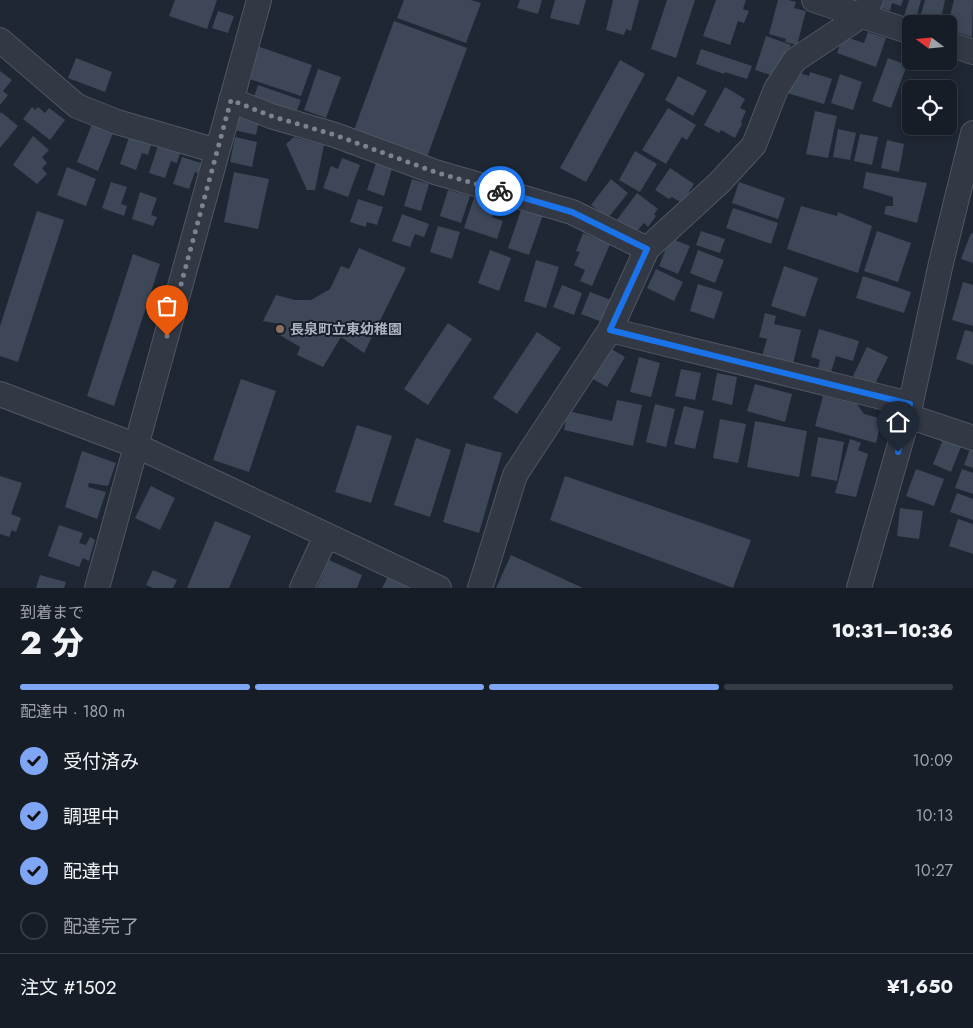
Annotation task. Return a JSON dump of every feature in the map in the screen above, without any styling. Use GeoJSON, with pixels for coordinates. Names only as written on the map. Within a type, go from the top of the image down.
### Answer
{"type":"FeatureCollection","features":[{"type":"Feature","properties":{"kind":"street"},"geometry":{"type":"LineString","coordinates":[[97,588],[259,0]]}},
{"type":"Feature","properties":{"kind":"street"},"geometry":{"type":"LineString","coordinates":[[814,0],[866,8],[902,27]]}},
{"type":"Feature","properties":{"kind":"street"},"geometry":{"type":"LineString","coordinates":[[480,588],[515,475],[610,330],[647,249],[720,182],[754,145],[776,90],[795,60],[866,8]]}},
{"type":"Feature","properties":{"kind":"street"},"geometry":{"type":"LineString","coordinates":[[0,40],[77,106],[117,122],[217,151]]}},
{"type":"Feature","properties":{"kind":"street"},"geometry":{"type":"LineString","coordinates":[[958,47],[973,52]]}},
{"type":"Feature","properties":{"kind":"street"},"geometry":{"type":"LineString","coordinates":[[231,100],[271,116],[335,135],[435,172],[572,212],[647,249]]}},
{"type":"Feature","properties":{"kind":"street"},"geometry":{"type":"LineString","coordinates":[[859,588],[909,410],[940,263],[973,133]]}},
{"type":"Feature","properties":{"kind":"street"},"geometry":{"type":"LineString","coordinates":[[610,330],[909,410],[973,438]]}},
{"type":"Feature","properties":{"kind":"street"},"geometry":{"type":"LineString","coordinates":[[0,394],[137,446],[439,588]]}},
{"type":"Feature","properties":{"kind":"street"},"geometry":{"type":"LineString","coordinates":[[302,588],[326,536]]}},
{"type":"Feature","properties":{"kind":"building"},"geometry":{"type":"Polygon","coordinates":[[[175,0],[217,0],[207,29],[169,16],[175,0]]]}},
{"type":"Feature","properties":{"kind":"building"},"geometry":{"type":"Polygon","coordinates":[[[404,0],[471,0],[481,3],[466,43],[397,18],[404,0]]]}},
{"type":"Feature","properties":{"kind":"building"},"geometry":{"type":"Polygon","coordinates":[[[520,0],[542,0],[538,14],[517,8],[520,0]]]}},
{"type":"Feature","properties":{"kind":"building"},"geometry":{"type":"Polygon","coordinates":[[[555,0],[586,0],[579,25],[550,18],[555,0]]]}},
{"type":"Feature","properties":{"kind":"building"},"geometry":{"type":"Polygon","coordinates":[[[613,0],[639,0],[631,31],[626,29],[624,35],[606,30],[613,0]]]}},
{"type":"Feature","properties":{"kind":"building"},"geometry":{"type":"Polygon","coordinates":[[[667,0],[695,0],[676,58],[651,49],[667,0]]]}},
{"type":"Feature","properties":{"kind":"building"},"geometry":{"type":"Polygon","coordinates":[[[716,0],[746,0],[743,9],[749,11],[744,23],[738,21],[730,45],[703,36],[716,0]]]}},
{"type":"Feature","properties":{"kind":"building"},"geometry":{"type":"Polygon","coordinates":[[[778,0],[796,2],[794,8],[806,11],[797,45],[785,42],[786,39],[769,34],[778,0]]]}},
{"type":"Feature","properties":{"kind":"building"},"geometry":{"type":"Polygon","coordinates":[[[876,0],[903,0],[901,6],[892,3],[890,11],[873,5],[876,0]]]}},
{"type":"Feature","properties":{"kind":"building"},"geometry":{"type":"Polygon","coordinates":[[[909,0],[921,0],[917,15],[904,15],[909,0]]]}},
{"type":"Feature","properties":{"kind":"building"},"geometry":{"type":"Polygon","coordinates":[[[925,0],[945,0],[942,15],[921,15],[925,0]]]}},
{"type":"Feature","properties":{"kind":"building"},"geometry":{"type":"Polygon","coordinates":[[[954,0],[973,0],[972,37],[958,33],[958,15],[950,15],[954,0]]]}},
{"type":"Feature","properties":{"kind":"building"},"geometry":{"type":"Polygon","coordinates":[[[218,11],[234,16],[228,33],[212,28],[218,11]]]}},
{"type":"Feature","properties":{"kind":"building"},"geometry":{"type":"Polygon","coordinates":[[[394,21],[467,48],[427,157],[354,130],[394,21]]]}},
{"type":"Feature","properties":{"kind":"building"},"geometry":{"type":"Polygon","coordinates":[[[868,32],[886,38],[876,67],[837,53],[843,36],[864,43],[868,32]]]}},
{"type":"Feature","properties":{"kind":"building"},"geometry":{"type":"Polygon","coordinates":[[[766,36],[791,45],[785,64],[774,76],[755,70],[766,36]]]}},
{"type":"Feature","properties":{"kind":"building"},"geometry":{"type":"Polygon","coordinates":[[[254,45],[312,65],[301,96],[243,77],[254,45]]]}},
{"type":"Feature","properties":{"kind":"building"},"geometry":{"type":"Polygon","coordinates":[[[701,49],[752,66],[747,79],[725,72],[724,74],[696,64],[701,49]]]}},
{"type":"Feature","properties":{"kind":"building"},"geometry":{"type":"Polygon","coordinates":[[[76,58],[112,72],[105,92],[68,78],[76,58]]]}},
{"type":"Feature","properties":{"kind":"building"},"geometry":{"type":"Polygon","coordinates":[[[888,58],[902,63],[902,70],[905,70],[891,108],[872,101],[888,58]]]}},
{"type":"Feature","properties":{"kind":"building"},"geometry":{"type":"Polygon","coordinates":[[[620,60],[645,74],[586,182],[560,168],[620,60]]]}},
{"type":"Feature","properties":{"kind":"building"},"geometry":{"type":"Polygon","coordinates":[[[318,69],[341,77],[326,118],[304,110],[318,69]]]}},
{"type":"Feature","properties":{"kind":"building"},"geometry":{"type":"Polygon","coordinates":[[[0,71],[12,80],[3,91],[8,95],[0,105],[0,71]]]}},
{"type":"Feature","properties":{"kind":"building"},"geometry":{"type":"Polygon","coordinates":[[[796,72],[809,76],[810,72],[832,79],[824,104],[787,93],[796,72]]]}},
{"type":"Feature","properties":{"kind":"building"},"geometry":{"type":"Polygon","coordinates":[[[840,74],[862,82],[853,110],[831,103],[840,74]]]}},
{"type":"Feature","properties":{"kind":"building"},"geometry":{"type":"Polygon","coordinates":[[[678,76],[707,91],[693,116],[665,100],[678,76]]]}},
{"type":"Feature","properties":{"kind":"building"},"geometry":{"type":"Polygon","coordinates":[[[258,85],[301,100],[294,118],[252,103],[258,85]]]}},
{"type":"Feature","properties":{"kind":"building"},"geometry":{"type":"Polygon","coordinates":[[[725,87],[745,99],[740,108],[746,111],[735,138],[721,130],[719,133],[704,125],[725,87]]]}},
{"type":"Feature","properties":{"kind":"building"},"geometry":{"type":"Polygon","coordinates":[[[32,107],[35,110],[38,107],[45,113],[49,108],[65,120],[50,140],[23,119],[32,107]]]}},
{"type":"Feature","properties":{"kind":"building"},"geometry":{"type":"Polygon","coordinates":[[[668,108],[696,125],[687,140],[682,137],[666,164],[642,150],[668,108]]]}},
{"type":"Feature","properties":{"kind":"building"},"geometry":{"type":"Polygon","coordinates":[[[815,111],[837,116],[828,158],[806,154],[815,111]]]}},
{"type":"Feature","properties":{"kind":"building"},"geometry":{"type":"Polygon","coordinates":[[[1,112],[18,126],[0,148],[0,114],[1,112]]]}},
{"type":"Feature","properties":{"kind":"building"},"geometry":{"type":"Polygon","coordinates":[[[237,115],[259,120],[256,135],[234,130],[237,115]]]}},
{"type":"Feature","properties":{"kind":"building"},"geometry":{"type":"Polygon","coordinates":[[[92,124],[113,133],[98,171],[77,162],[92,124]]]}},
{"type":"Feature","properties":{"kind":"building"},"geometry":{"type":"Polygon","coordinates":[[[838,129],[856,133],[850,160],[833,157],[838,129]]]}},
{"type":"Feature","properties":{"kind":"building"},"geometry":{"type":"Polygon","coordinates":[[[860,134],[878,137],[872,165],[854,161],[860,134]]]}},
{"type":"Feature","properties":{"kind":"building"},"geometry":{"type":"Polygon","coordinates":[[[33,136],[49,150],[42,157],[47,163],[42,168],[47,174],[37,184],[13,165],[33,136]]]}},
{"type":"Feature","properties":{"kind":"building"},"geometry":{"type":"Polygon","coordinates":[[[129,137],[151,145],[148,155],[142,153],[136,170],[120,164],[129,137]]]}},
{"type":"Feature","properties":{"kind":"building"},"geometry":{"type":"Polygon","coordinates":[[[235,137],[257,142],[252,167],[230,162],[235,137]]]}},
{"type":"Feature","properties":{"kind":"building"},"geometry":{"type":"Polygon","coordinates":[[[294,137],[324,145],[315,190],[307,190],[286,144],[294,137]]]}},
{"type":"Feature","properties":{"kind":"building"},"geometry":{"type":"Polygon","coordinates":[[[887,140],[904,144],[899,172],[881,168],[887,140]]]}},
{"type":"Feature","properties":{"kind":"building"},"geometry":{"type":"Polygon","coordinates":[[[158,146],[180,153],[177,163],[171,161],[165,178],[149,173],[158,146]]]}},
{"type":"Feature","properties":{"kind":"building"},"geometry":{"type":"Polygon","coordinates":[[[635,151],[657,164],[640,192],[619,180],[635,151]]]}},
{"type":"Feature","properties":{"kind":"building"},"geometry":{"type":"Polygon","coordinates":[[[182,157],[204,164],[201,174],[195,172],[189,189],[173,184],[182,157]]]}},
{"type":"Feature","properties":{"kind":"building"},"geometry":{"type":"Polygon","coordinates":[[[342,158],[360,165],[348,197],[323,188],[331,166],[338,169],[342,158]]]}},
{"type":"Feature","properties":{"kind":"building"},"geometry":{"type":"Polygon","coordinates":[[[376,163],[392,169],[384,196],[367,190],[376,163]]]}},
{"type":"Feature","properties":{"kind":"building"},"geometry":{"type":"Polygon","coordinates":[[[67,167],[96,179],[86,206],[57,195],[67,167]]]}},
{"type":"Feature","properties":{"kind":"building"},"geometry":{"type":"Polygon","coordinates":[[[670,168],[694,184],[682,203],[672,197],[669,199],[655,190],[670,168]]]}},
{"type":"Feature","properties":{"kind":"building"},"geometry":{"type":"Polygon","coordinates":[[[234,172],[269,179],[258,229],[224,222],[234,172]]]}},
{"type":"Feature","properties":{"kind":"building"},"geometry":{"type":"Polygon","coordinates":[[[866,172],[927,183],[917,223],[884,214],[886,206],[893,206],[893,197],[863,188],[866,172]]]}},
{"type":"Feature","properties":{"kind":"building"},"geometry":{"type":"Polygon","coordinates":[[[412,179],[429,184],[421,211],[404,206],[412,179]]]}},
{"type":"Feature","properties":{"kind":"building"},"geometry":{"type":"Polygon","coordinates":[[[611,179],[628,193],[608,218],[591,205],[611,179]]]}},
{"type":"Feature","properties":{"kind":"building"},"geometry":{"type":"Polygon","coordinates":[[[111,182],[127,187],[121,204],[127,206],[124,216],[102,208],[111,182]]]}},
{"type":"Feature","properties":{"kind":"building"},"geometry":{"type":"Polygon","coordinates":[[[739,182],[785,198],[778,219],[732,203],[739,182]]]}},
{"type":"Feature","properties":{"kind":"building"},"geometry":{"type":"Polygon","coordinates":[[[448,190],[470,196],[461,223],[440,216],[448,190]]]}},
{"type":"Feature","properties":{"kind":"building"},"geometry":{"type":"Polygon","coordinates":[[[140,192],[157,198],[151,215],[157,217],[153,226],[132,219],[140,192]]]}},
{"type":"Feature","properties":{"kind":"building"},"geometry":{"type":"Polygon","coordinates":[[[476,192],[498,200],[492,217],[503,221],[497,239],[464,228],[476,192]]]}},
{"type":"Feature","properties":{"kind":"building"},"geometry":{"type":"Polygon","coordinates":[[[637,193],[658,209],[654,214],[656,216],[648,227],[644,223],[632,234],[616,221],[637,193]]]}},
{"type":"Feature","properties":{"kind":"building"},"geometry":{"type":"Polygon","coordinates":[[[358,199],[383,207],[377,225],[367,222],[366,227],[350,222],[358,199]]]}},
{"type":"Feature","properties":{"kind":"building"},"geometry":{"type":"Polygon","coordinates":[[[801,206],[837,216],[838,212],[872,226],[858,273],[787,249],[801,206]]]}},
{"type":"Feature","properties":{"kind":"building"},"geometry":{"type":"Polygon","coordinates":[[[522,207],[543,215],[529,255],[508,248],[522,207]]]}},
{"type":"Feature","properties":{"kind":"building"},"geometry":{"type":"Polygon","coordinates":[[[733,208],[778,223],[771,244],[726,228],[733,208]]]}},
{"type":"Feature","properties":{"kind":"building"},"geometry":{"type":"Polygon","coordinates":[[[37,211],[64,220],[18,362],[0,356],[0,326],[37,211]]]}},
{"type":"Feature","properties":{"kind":"building"},"geometry":{"type":"Polygon","coordinates":[[[402,214],[429,224],[424,237],[415,234],[410,247],[392,241],[402,214]]]}},
{"type":"Feature","properties":{"kind":"building"},"geometry":{"type":"Polygon","coordinates":[[[438,226],[460,232],[452,259],[430,252],[438,226]]]}},
{"type":"Feature","properties":{"kind":"building"},"geometry":{"type":"Polygon","coordinates":[[[701,231],[725,239],[720,253],[696,245],[701,231]]]}},
{"type":"Feature","properties":{"kind":"building"},"geometry":{"type":"Polygon","coordinates":[[[877,231],[911,243],[898,282],[864,271],[877,231]]]}},
{"type":"Feature","properties":{"kind":"building"},"geometry":{"type":"Polygon","coordinates":[[[583,233],[610,244],[592,286],[580,281],[585,270],[574,265],[580,252],[576,251],[583,233]]]}},
{"type":"Feature","properties":{"kind":"building"},"geometry":{"type":"Polygon","coordinates":[[[971,233],[973,234],[973,263],[961,259],[971,233]]]}},
{"type":"Feature","properties":{"kind":"building"},"geometry":{"type":"Polygon","coordinates":[[[670,238],[690,246],[678,274],[659,266],[670,238]]]}},
{"type":"Feature","properties":{"kind":"building"},"geometry":{"type":"Polygon","coordinates":[[[359,248],[406,268],[364,353],[341,337],[323,367],[297,355],[300,347],[278,334],[280,324],[263,321],[276,295],[295,300],[311,300],[330,289],[341,266],[349,269],[359,248]]]}},
{"type":"Feature","properties":{"kind":"building"},"geometry":{"type":"Polygon","coordinates":[[[490,250],[511,258],[499,291],[478,283],[490,250]]]}},
{"type":"Feature","properties":{"kind":"building"},"geometry":{"type":"Polygon","coordinates":[[[698,250],[724,260],[715,283],[690,273],[698,250]]]}},
{"type":"Feature","properties":{"kind":"building"},"geometry":{"type":"Polygon","coordinates":[[[133,254],[160,264],[114,406],[87,396],[133,254]]]}},
{"type":"Feature","properties":{"kind":"building"},"geometry":{"type":"Polygon","coordinates":[[[536,260],[559,267],[546,308],[524,301],[536,260]]]}},
{"type":"Feature","properties":{"kind":"building"},"geometry":{"type":"Polygon","coordinates":[[[784,266],[818,278],[805,317],[771,306],[784,266]]]}},
{"type":"Feature","properties":{"kind":"building"},"geometry":{"type":"Polygon","coordinates":[[[656,269],[683,282],[674,301],[647,288],[656,269]]]}},
{"type":"Feature","properties":{"kind":"building"},"geometry":{"type":"Polygon","coordinates":[[[863,276],[911,292],[904,313],[856,298],[863,276]]]}},
{"type":"Feature","properties":{"kind":"building"},"geometry":{"type":"Polygon","coordinates":[[[963,282],[973,285],[973,326],[952,320],[963,282]]]}},
{"type":"Feature","properties":{"kind":"building"},"geometry":{"type":"Polygon","coordinates":[[[698,284],[723,292],[714,319],[690,311],[698,284]]]}},
{"type":"Feature","properties":{"kind":"building"},"geometry":{"type":"Polygon","coordinates":[[[562,285],[582,293],[574,315],[553,307],[562,285]]]}},
{"type":"Feature","properties":{"kind":"building"},"geometry":{"type":"Polygon","coordinates":[[[590,292],[611,300],[602,322],[581,314],[590,292]]]}},
{"type":"Feature","properties":{"kind":"building"},"geometry":{"type":"Polygon","coordinates":[[[765,313],[776,316],[774,324],[801,330],[793,364],[762,356],[767,339],[759,337],[765,313]]]}},
{"type":"Feature","properties":{"kind":"building"},"geometry":{"type":"Polygon","coordinates":[[[448,323],[472,339],[428,405],[404,389],[448,323]]]}},
{"type":"Feature","properties":{"kind":"building"},"geometry":{"type":"Polygon","coordinates":[[[819,329],[859,341],[853,361],[836,356],[831,372],[818,368],[820,360],[811,357],[819,329]]]}},
{"type":"Feature","properties":{"kind":"building"},"geometry":{"type":"Polygon","coordinates":[[[965,330],[973,332],[973,365],[956,359],[965,330]]]}},
{"type":"Feature","properties":{"kind":"building"},"geometry":{"type":"Polygon","coordinates":[[[537,332],[561,348],[517,414],[493,398],[537,332]]]}},
{"type":"Feature","properties":{"kind":"building"},"geometry":{"type":"Polygon","coordinates":[[[606,346],[625,357],[607,387],[588,376],[606,346]]]}},
{"type":"Feature","properties":{"kind":"building"},"geometry":{"type":"Polygon","coordinates":[[[867,347],[888,357],[874,386],[853,376],[867,347]]]}},
{"type":"Feature","properties":{"kind":"building"},"geometry":{"type":"Polygon","coordinates":[[[639,357],[660,363],[651,397],[630,392],[639,357]]]}},
{"type":"Feature","properties":{"kind":"building"},"geometry":{"type":"Polygon","coordinates":[[[681,369],[701,373],[695,400],[675,396],[681,369]]]}},
{"type":"Feature","properties":{"kind":"building"},"geometry":{"type":"Polygon","coordinates":[[[717,373],[737,377],[732,405],[712,400],[717,373]]]}},
{"type":"Feature","properties":{"kind":"building"},"geometry":{"type":"Polygon","coordinates":[[[241,379],[276,391],[249,472],[213,460],[241,379]]]}},
{"type":"Feature","properties":{"kind":"building"},"geometry":{"type":"Polygon","coordinates":[[[755,384],[792,394],[785,422],[747,411],[755,384]]]}},
{"type":"Feature","properties":{"kind":"building"},"geometry":{"type":"Polygon","coordinates":[[[823,396],[857,404],[864,414],[882,419],[876,443],[815,426],[823,396]]]}},
{"type":"Feature","properties":{"kind":"building"},"geometry":{"type":"Polygon","coordinates":[[[617,400],[642,405],[633,446],[564,430],[568,411],[612,421],[617,400]]]}},
{"type":"Feature","properties":{"kind":"building"},"geometry":{"type":"Polygon","coordinates":[[[655,404],[675,409],[666,447],[646,442],[655,404]]]}},
{"type":"Feature","properties":{"kind":"building"},"geometry":{"type":"Polygon","coordinates":[[[684,406],[704,411],[695,449],[674,444],[684,406]]]}},
{"type":"Feature","properties":{"kind":"building"},"geometry":{"type":"Polygon","coordinates":[[[720,419],[746,424],[738,463],[713,458],[720,419]]]}},
{"type":"Feature","properties":{"kind":"building"},"geometry":{"type":"Polygon","coordinates":[[[755,421],[807,431],[799,477],[747,467],[755,421]]]}},
{"type":"Feature","properties":{"kind":"building"},"geometry":{"type":"Polygon","coordinates":[[[357,425],[392,436],[371,503],[335,492],[357,425]]]}},
{"type":"Feature","properties":{"kind":"building"},"geometry":{"type":"Polygon","coordinates":[[[818,437],[844,442],[837,481],[811,476],[818,437]]]}},
{"type":"Feature","properties":{"kind":"building"},"geometry":{"type":"Polygon","coordinates":[[[944,437],[962,444],[951,472],[933,464],[944,437]]]}},
{"type":"Feature","properties":{"kind":"building"},"geometry":{"type":"Polygon","coordinates":[[[416,438],[451,450],[430,517],[394,505],[416,438]]]}},
{"type":"Feature","properties":{"kind":"building"},"geometry":{"type":"Polygon","coordinates":[[[850,439],[861,443],[858,450],[868,454],[856,497],[835,493],[850,439]]]}},
{"type":"Feature","properties":{"kind":"building"},"geometry":{"type":"Polygon","coordinates":[[[466,443],[502,453],[479,533],[443,522],[466,443]]]}},
{"type":"Feature","properties":{"kind":"building"},"geometry":{"type":"Polygon","coordinates":[[[971,446],[973,447],[973,468],[964,465],[971,446]]]}},
{"type":"Feature","properties":{"kind":"building"},"geometry":{"type":"Polygon","coordinates":[[[82,451],[116,463],[108,486],[89,483],[88,487],[106,492],[97,519],[65,507],[82,451]]]}},
{"type":"Feature","properties":{"kind":"building"},"geometry":{"type":"Polygon","coordinates":[[[916,469],[944,479],[934,506],[906,496],[916,469]]]}},
{"type":"Feature","properties":{"kind":"building"},"geometry":{"type":"Polygon","coordinates":[[[962,469],[973,473],[973,494],[955,488],[962,469]]]}},
{"type":"Feature","properties":{"kind":"building"},"geometry":{"type":"Polygon","coordinates":[[[0,476],[22,483],[11,514],[21,518],[16,532],[12,530],[9,537],[0,534],[0,476]]]}},
{"type":"Feature","properties":{"kind":"building"},"geometry":{"type":"Polygon","coordinates":[[[565,476],[751,540],[733,588],[550,520],[565,476]]]}},
{"type":"Feature","properties":{"kind":"building"},"geometry":{"type":"Polygon","coordinates":[[[151,486],[175,498],[160,530],[135,518],[151,486]]]}},
{"type":"Feature","properties":{"kind":"building"},"geometry":{"type":"Polygon","coordinates":[[[957,493],[973,499],[973,520],[950,512],[957,493]]]}},
{"type":"Feature","properties":{"kind":"building"},"geometry":{"type":"Polygon","coordinates":[[[900,508],[923,511],[919,539],[897,536],[900,508]]]}},
{"type":"Feature","properties":{"kind":"building"},"geometry":{"type":"Polygon","coordinates":[[[958,519],[973,524],[973,554],[949,546],[958,519]]]}},
{"type":"Feature","properties":{"kind":"building"},"geometry":{"type":"Polygon","coordinates":[[[215,521],[251,536],[229,588],[187,588],[215,521]]]}},
{"type":"Feature","properties":{"kind":"building"},"geometry":{"type":"Polygon","coordinates":[[[59,525],[83,533],[79,543],[86,545],[90,537],[95,540],[89,561],[83,558],[79,567],[48,556],[59,525]]]}},
{"type":"Feature","properties":{"kind":"building"},"geometry":{"type":"Polygon","coordinates":[[[511,555],[583,588],[496,588],[511,555]]]}},
{"type":"Feature","properties":{"kind":"building"},"geometry":{"type":"Polygon","coordinates":[[[329,560],[362,575],[357,588],[317,588],[329,560]]]}},
{"type":"Feature","properties":{"kind":"building"},"geometry":{"type":"Polygon","coordinates":[[[153,570],[177,580],[173,588],[153,588],[146,585],[153,570]]]}},
{"type":"Feature","properties":{"kind":"building"},"geometry":{"type":"Polygon","coordinates":[[[390,573],[412,588],[382,588],[390,573]]]}},
{"type":"Feature","properties":{"kind":"building"},"geometry":{"type":"Polygon","coordinates":[[[40,575],[66,582],[64,588],[36,588],[40,575]]]}},
{"type":"Feature","properties":{"kind":"way so far"},"geometry":{"type":"LineString","coordinates":[[167,336],[231,100],[271,116],[335,135],[435,172],[500,191]]}},
{"type":"Feature","properties":{"kind":"place","name":"長泉町立東幼稚園"},"geometry":{"type":"Point","coordinates":[280,329]}},
{"type":"Feature","properties":{"kind":"route"},"geometry":{"type":"LineString","coordinates":[[500,191],[572,212],[647,249],[610,330],[910,404],[898,452]]}}]}
